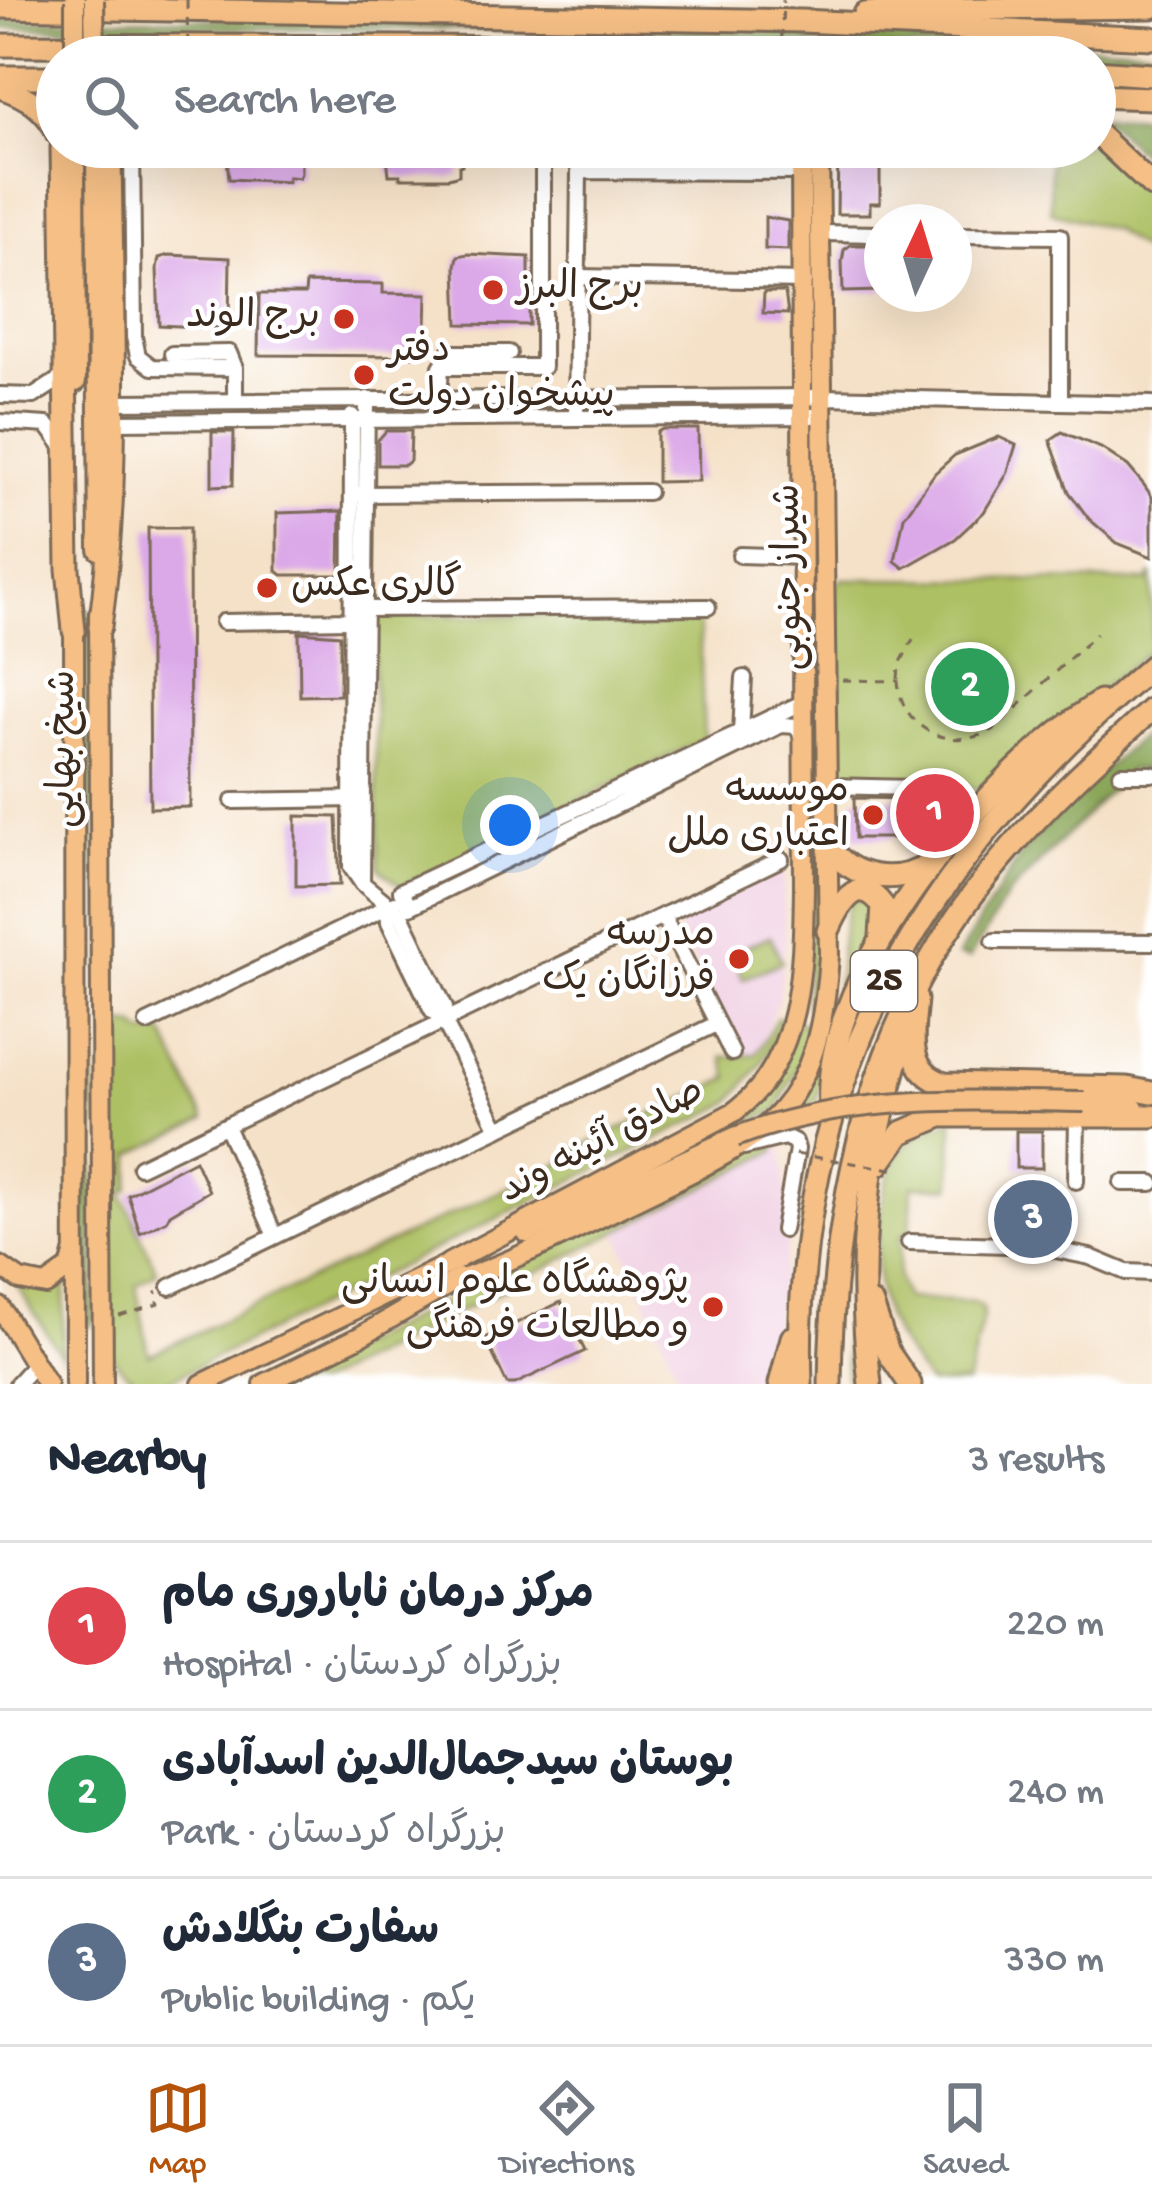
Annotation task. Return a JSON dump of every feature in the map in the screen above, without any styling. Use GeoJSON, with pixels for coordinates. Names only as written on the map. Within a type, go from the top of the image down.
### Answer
{"type":"FeatureCollection","features":[{"type":"Feature","properties":{"kind":"highway"},"geometry":{"type":"LineString","coordinates":[[0,7],[211,5],[802,21],[1111,36]]}},
{"type":"Feature","properties":{"kind":"highway"},"geometry":{"type":"LineString","coordinates":[[802,21],[900,10],[1152,7]]}},
{"type":"Feature","properties":{"kind":"highway"},"geometry":{"type":"LineString","coordinates":[[1116,36],[1152,38]]}},
{"type":"Feature","properties":{"kind":"highway"},"geometry":{"type":"LineString","coordinates":[[0,45],[36,45]]}},
{"type":"Feature","properties":{"kind":"highway"},"geometry":{"type":"LineString","coordinates":[[1116,72],[1152,75]]}},
{"type":"Feature","properties":{"kind":"highway"},"geometry":{"type":"LineString","coordinates":[[0,77],[36,76]]}},
{"type":"Feature","properties":{"kind":"highway"},"geometry":{"type":"LineString","coordinates":[[0,86],[36,106]]}},
{"type":"Feature","properties":{"kind":"highway"},"geometry":{"type":"LineString","coordinates":[[1116,97],[1152,98]]}},
{"type":"Feature","properties":{"kind":"highway"},"geometry":{"type":"LineString","coordinates":[[1116,152],[1152,186]]}},
{"type":"Feature","properties":{"kind":"highway"},"geometry":{"type":"LineString","coordinates":[[62,168],[70,446],[68,569],[74,631]]}},
{"type":"Feature","properties":{"kind":"highway"},"geometry":{"type":"LineString","coordinates":[[100,627],[108,568],[112,412],[110,168]]}},
{"type":"Feature","properties":{"kind":"highway"},"geometry":{"type":"LineString","coordinates":[[830,1120],[828,1078],[837,1044],[879,946],[935,860],[992,794],[1052,736],[1146,671]]}},
{"type":"Feature","properties":{"kind":"highway","name":"25"},"geometry":{"type":"LineString","coordinates":[[801,1384],[799,1314],[809,1216],[830,1120],[875,1001],[936,896],[1003,814],[1146,671]]}},
{"type":"Feature","properties":{"kind":"highway","name":"25"},"geometry":{"type":"LineString","coordinates":[[830,1384],[845,1190],[888,1044],[942,941],[1002,857],[1083,772],[1152,709]]}},
{"type":"Feature","properties":{"kind":"highway"},"geometry":{"type":"LineString","coordinates":[[829,846],[839,862],[861,874],[914,873],[935,860]]}},
{"type":"Feature","properties":{"kind":"highway"},"geometry":{"type":"LineString","coordinates":[[828,932],[845,899],[862,891],[883,906],[879,946]]}},
{"type":"Feature","properties":{"kind":"highway"},"geometry":{"type":"LineString","coordinates":[[916,986],[915,1061],[930,1079],[945,1084],[1127,1088],[1152,1105]]}},
{"type":"Feature","properties":{"kind":"highway"},"geometry":{"type":"LineString","coordinates":[[870,1384],[863,1268],[870,1180],[916,986]]}},
{"type":"Feature","properties":{"kind":"highway"},"geometry":{"type":"LineString","coordinates":[[941,1116],[932,1098],[945,1084]]}},
{"type":"Feature","properties":{"kind":"highway"},"geometry":{"type":"LineString","coordinates":[[870,1180],[901,1132],[941,1116],[1152,1105]]}},
{"type":"Feature","properties":{"kind":"highway"},"geometry":{"type":"LineString","coordinates":[[863,1268],[887,1352],[910,1384]]}},
{"type":"Feature","properties":{"kind":"highway"},"geometry":{"type":"LineString","coordinates":[[780,1384],[799,1314]]}},
{"type":"Feature","properties":{"kind":"main road"},"geometry":{"type":"LineString","coordinates":[[75,0],[75,36]]}},
{"type":"Feature","properties":{"kind":"main road"},"geometry":{"type":"LineString","coordinates":[[94,0],[95,36]]}},
{"type":"Feature","properties":{"kind":"main road"},"geometry":{"type":"LineString","coordinates":[[70,446],[75,168]]}},
{"type":"Feature","properties":{"kind":"main road","name":"شیخ بهایی"},"geometry":{"type":"LineString","coordinates":[[96,168],[100,1371]]}},
{"type":"Feature","properties":{"kind":"main road","name":"شیراز جنوبی"},"geometry":{"type":"LineString","coordinates":[[737,1143],[779,1113],[800,1083],[814,1054],[826,1004],[829,846],[804,281],[809,168]]}},
{"type":"Feature","properties":{"kind":"main road","name":"شیراز جنوبی"},"geometry":{"type":"LineString","coordinates":[[799,998],[804,962],[803,557],[821,233],[812,168]]}},
{"type":"Feature","properties":{"kind":"main road","name":"شیخ بهایی"},"geometry":{"type":"LineString","coordinates":[[74,631],[75,1384]]}},
{"type":"Feature","properties":{"kind":"main road"},"geometry":{"type":"LineString","coordinates":[[72,983],[99,982]]}},
{"type":"Feature","properties":{"kind":"main road"},"geometry":{"type":"LineString","coordinates":[[799,998],[807,1018],[820,1017],[826,1004]]}},
{"type":"Feature","properties":{"kind":"main road","name":"صادق آئینه وند"},"geometry":{"type":"LineString","coordinates":[[264,1384],[359,1337],[450,1273],[743,1106],[771,1068],[799,998]]}},
{"type":"Feature","properties":{"kind":"main road"},"geometry":{"type":"LineString","coordinates":[[737,1143],[788,1119],[857,1105],[964,1100],[1081,1109]]}},
{"type":"Feature","properties":{"kind":"main road","name":"صادق آئینه وند"},"geometry":{"type":"LineString","coordinates":[[450,1273],[503,1265],[737,1143]]}},
{"type":"Feature","properties":{"kind":"main road","name":"صادق آئینه وند"},"geometry":{"type":"LineString","coordinates":[[202,1384],[348,1313],[450,1273],[737,1143]]}},
{"type":"Feature","properties":{"kind":"main road"},"geometry":{"type":"LineString","coordinates":[[0,1266],[20,1280],[46,1285],[70,1268],[76,1244]]}},
{"type":"Feature","properties":{"kind":"main road"},"geometry":{"type":"LineString","coordinates":[[0,1307],[47,1384]]}},
{"type":"Feature","properties":{"kind":"main road"},"geometry":{"type":"LineString","coordinates":[[348,1313],[359,1337]]}},
{"type":"Feature","properties":{"kind":"main road"},"geometry":{"type":"LineString","coordinates":[[102,1315],[100,1371],[118,1384]]}},
{"type":"Feature","properties":{"kind":"street"},"geometry":{"type":"LineString","coordinates":[[132,168],[138,356],[152,367],[235,368]]}},
{"type":"Feature","properties":{"kind":"street"},"geometry":{"type":"LineString","coordinates":[[441,367],[543,368],[543,168]]}},
{"type":"Feature","properties":{"kind":"street"},"geometry":{"type":"LineString","coordinates":[[576,418],[579,170],[605,168]]}},
{"type":"Feature","properties":{"kind":"street"},"geometry":{"type":"LineString","coordinates":[[821,233],[864,234]]}},
{"type":"Feature","properties":{"kind":"street"},"geometry":{"type":"LineString","coordinates":[[972,235],[1060,236],[1060,403]]}},
{"type":"Feature","properties":{"kind":"street"},"geometry":{"type":"LineString","coordinates":[[577,277],[804,281]]}},
{"type":"Feature","properties":{"kind":"street"},"geometry":{"type":"LineString","coordinates":[[172,354],[230,353],[235,400]]}},
{"type":"Feature","properties":{"kind":"street"},"geometry":{"type":"LineString","coordinates":[[440,398],[441,367],[449,353],[508,353]]}},
{"type":"Feature","properties":{"kind":"street"},"geometry":{"type":"LineString","coordinates":[[8,395],[34,396],[67,374]]}},
{"type":"Feature","properties":{"kind":"street"},"geometry":{"type":"LineString","coordinates":[[8,395],[26,406],[25,418],[19,422]]}},
{"type":"Feature","properties":{"kind":"street"},"geometry":{"type":"LineString","coordinates":[[112,412],[207,401],[440,398],[575,397],[813,406]]}},
{"type":"Feature","properties":{"kind":"street"},"geometry":{"type":"LineString","coordinates":[[360,399],[365,608],[352,867],[362,883],[388,905],[388,922],[498,1129]]}},
{"type":"Feature","properties":{"kind":"street"},"geometry":{"type":"LineString","coordinates":[[206,421],[207,401]]}},
{"type":"Feature","properties":{"kind":"street"},"geometry":{"type":"LineString","coordinates":[[112,412],[206,421],[360,420],[576,418],[813,406],[1152,404]]}},
{"type":"Feature","properties":{"kind":"street"},"geometry":{"type":"LineString","coordinates":[[0,422],[47,425],[70,446]]}},
{"type":"Feature","properties":{"kind":"street"},"geometry":{"type":"LineString","coordinates":[[360,494],[648,492]]}},
{"type":"Feature","properties":{"kind":"street"},"geometry":{"type":"LineString","coordinates":[[358,799],[352,620],[360,494]]}},
{"type":"Feature","properties":{"kind":"street"},"geometry":{"type":"LineString","coordinates":[[740,555],[803,557]]}},
{"type":"Feature","properties":{"kind":"street"},"geometry":{"type":"LineString","coordinates":[[223,622],[352,620],[365,608],[708,607]]}},
{"type":"Feature","properties":{"kind":"street"},"geometry":{"type":"LineString","coordinates":[[741,732],[744,678]]}},
{"type":"Feature","properties":{"kind":"street"},"geometry":{"type":"LineString","coordinates":[[802,703],[401,891],[410,907],[781,725],[797,726],[802,743]]}},
{"type":"Feature","properties":{"kind":"street"},"geometry":{"type":"LineString","coordinates":[[1121,774],[1152,775]]}},
{"type":"Feature","properties":{"kind":"street"},"geometry":{"type":"LineString","coordinates":[[827,786],[913,788]]}},
{"type":"Feature","properties":{"kind":"street"},"geometry":{"type":"LineString","coordinates":[[233,801],[358,799]]}},
{"type":"Feature","properties":{"kind":"street"},"geometry":{"type":"LineString","coordinates":[[140,1167],[781,859]]}},
{"type":"Feature","properties":{"kind":"street"},"geometry":{"type":"LineString","coordinates":[[147,1023],[406,898]]}},
{"type":"Feature","properties":{"kind":"street"},"geometry":{"type":"LineString","coordinates":[[663,916],[732,1053]]}},
{"type":"Feature","properties":{"kind":"street"},"geometry":{"type":"LineString","coordinates":[[994,940],[1152,942]]}},
{"type":"Feature","properties":{"kind":"street"},"geometry":{"type":"LineString","coordinates":[[170,1287],[716,1024]]}},
{"type":"Feature","properties":{"kind":"street"},"geometry":{"type":"LineString","coordinates":[[1076,1181],[1081,1109]]}},
{"type":"Feature","properties":{"kind":"street"},"geometry":{"type":"LineString","coordinates":[[226,1126],[275,1236]]}},
{"type":"Feature","properties":{"kind":"street"},"geometry":{"type":"LineString","coordinates":[[737,1143],[775,1138],[795,1142],[783,1230]]}},
{"type":"Feature","properties":{"kind":"street"},"geometry":{"type":"LineString","coordinates":[[1122,1183],[1152,1183]]}},
{"type":"Feature","properties":{"kind":"street"},"geometry":{"type":"LineString","coordinates":[[909,1243],[1036,1246],[1090,1257],[1126,1272],[1152,1273]]}},
{"type":"Feature","properties":{"kind":"street"},"geometry":{"type":"LineString","coordinates":[[16,1384],[35,1364]]}},
{"type":"Feature","properties":{"kind":"path"},"geometry":{"type":"LineString","coordinates":[[187,0],[188,36]]}},
{"type":"Feature","properties":{"kind":"path"},"geometry":{"type":"LineString","coordinates":[[782,36],[783,0]]}},
{"type":"Feature","properties":{"kind":"path"},"geometry":{"type":"LineString","coordinates":[[913,639],[898,666],[900,701],[926,731],[959,741],[983,735],[1096,634]]}},
{"type":"Feature","properties":{"kind":"path"},"geometry":{"type":"LineString","coordinates":[[840,680],[898,681]]}},
{"type":"Feature","properties":{"kind":"path"},"geometry":{"type":"LineString","coordinates":[[971,704],[983,735]]}},
{"type":"Feature","properties":{"kind":"path"},"geometry":{"type":"LineString","coordinates":[[794,1154],[898,1170]]}},
{"type":"Feature","properties":{"kind":"path"},"geometry":{"type":"LineString","coordinates":[[102,1315],[159,1304],[154,1294],[170,1287]]}},
{"type":"Feature","properties":{"kind":"shaded area","name":"مدرسه فرزانگان یک"},"geometry":{"type":"Polygon","coordinates":[[[784,870],[785,944],[778,1001],[757,1054],[738,1053],[675,921],[784,870]]]}},
{"type":"Feature","properties":{"kind":"shaded area","name":"پژوهشگاه علوم انسانی و مطالعات فرهنگی"},"geometry":{"type":"Polygon","coordinates":[[[783,1147],[788,1241],[763,1384],[682,1384],[617,1232],[783,1147]]]}},
{"type":"Feature","properties":{"kind":"green space"},"geometry":{"type":"Polygon","coordinates":[[[246,19],[909,36],[0,28],[0,20],[246,19]]]}},
{"type":"Feature","properties":{"kind":"green space"},"geometry":{"type":"Polygon","coordinates":[[[1116,47],[1152,49],[1152,58],[1116,57],[1116,47]]]}},
{"type":"Feature","properties":{"kind":"green space"},"geometry":{"type":"Polygon","coordinates":[[[1116,114],[1152,115],[1152,165],[1116,129],[1116,114]]]}},
{"type":"Feature","properties":{"kind":"green space"},"geometry":{"type":"Polygon","coordinates":[[[1116,160],[1152,197],[1152,258],[1112,229],[1051,212],[1050,168],[1116,168],[1116,160]]]}},
{"type":"Feature","properties":{"kind":"green space"},"geometry":{"type":"Polygon","coordinates":[[[1152,573],[1152,648],[976,790],[840,782],[836,588],[842,579],[1148,581],[1152,573]]]}},
{"type":"Feature","properties":{"kind":"green space"},"geometry":{"type":"Polygon","coordinates":[[[85,610],[92,611],[95,965],[90,968],[84,964],[85,610]]]}},
{"type":"Feature","properties":{"kind":"green space"},"geometry":{"type":"Polygon","coordinates":[[[699,615],[704,739],[402,887],[379,868],[372,622],[378,616],[699,615]]]}},
{"type":"Feature","properties":{"kind":"green space"},"geometry":{"type":"Polygon","coordinates":[[[1152,727],[1152,770],[1130,770],[1007,896],[969,959],[958,956],[1023,851],[1077,793],[1152,727]]]}},
{"type":"Feature","properties":{"kind":"green space"},"geometry":{"type":"Polygon","coordinates":[[[814,741],[820,791],[821,949],[812,1015],[807,1006],[814,741]]]}},
{"type":"Feature","properties":{"kind":"green space"},"geometry":{"type":"Polygon","coordinates":[[[851,899],[870,900],[878,925],[836,1026],[816,1101],[791,1111],[829,1032],[851,899]]]}},
{"type":"Feature","properties":{"kind":"green space"},"geometry":{"type":"Polygon","coordinates":[[[770,936],[782,962],[743,979],[731,953],[770,936]]]}},
{"type":"Feature","properties":{"kind":"green space"},"geometry":{"type":"Polygon","coordinates":[[[82,1003],[93,1005],[93,1325],[87,1326],[82,1003]]]}},
{"type":"Feature","properties":{"kind":"green space"},"geometry":{"type":"Polygon","coordinates":[[[778,1017],[784,1021],[760,1065],[730,1103],[162,1384],[132,1377],[111,1354],[110,1023],[136,1026],[142,1033],[164,1033],[205,1120],[133,1154],[129,1189],[122,1194],[157,1272],[136,1285],[149,1355],[578,1155],[577,1149],[729,1078],[723,1057],[756,1054],[778,1017]]]}},
{"type":"Feature","properties":{"kind":"green space"},"geometry":{"type":"Polygon","coordinates":[[[798,1021],[818,1025],[776,1111],[713,1135],[750,1104],[798,1021]]]}},
{"type":"Feature","properties":{"kind":"green space"},"geometry":{"type":"Polygon","coordinates":[[[953,1120],[951,1187],[912,1186],[910,1235],[901,1235],[898,1277],[906,1299],[974,1302],[982,1307],[983,1317],[967,1384],[929,1384],[895,1335],[882,1303],[880,1222],[888,1178],[904,1147],[920,1133],[953,1120]]]}},
{"type":"Feature","properties":{"kind":"green space"},"geometry":{"type":"Polygon","coordinates":[[[776,1142],[775,1151],[317,1384],[281,1384],[739,1153],[776,1142]]]}},
{"type":"Feature","properties":{"kind":"green space"},"geometry":{"type":"Polygon","coordinates":[[[852,1259],[860,1384],[847,1384],[845,1338],[852,1259]]]}},
{"type":"Feature","properties":{"kind":"green space"},"geometry":{"type":"Polygon","coordinates":[[[65,1281],[62,1351],[62,1357],[18,1287],[65,1281]]]}},
{"type":"Feature","properties":{"kind":"building"},"geometry":{"type":"Polygon","coordinates":[[[228,168],[301,168],[299,178],[288,177],[288,182],[229,179],[228,168]]]}},
{"type":"Feature","properties":{"kind":"building"},"geometry":{"type":"Polygon","coordinates":[[[388,168],[459,168],[459,175],[449,178],[389,175],[388,168]]]}},
{"type":"Feature","properties":{"kind":"building"},"geometry":{"type":"Polygon","coordinates":[[[838,168],[880,168],[880,203],[864,204],[864,214],[837,214],[838,168]]]}},
{"type":"Feature","properties":{"kind":"building"},"geometry":{"type":"Polygon","coordinates":[[[765,217],[788,221],[788,250],[765,249],[765,217]]]}},
{"type":"Feature","properties":{"kind":"building"},"geometry":{"type":"Polygon","coordinates":[[[864,245],[864,291],[843,292],[844,250],[864,245]]]}},
{"type":"Feature","properties":{"kind":"building","name":"برج البرز"},"geometry":{"type":"Polygon","coordinates":[[[458,256],[529,257],[529,325],[458,324],[456,266],[458,256]]]}},
{"type":"Feature","properties":{"kind":"building"},"geometry":{"type":"Polygon","coordinates":[[[159,258],[230,258],[229,325],[159,325],[157,268],[159,258]]]}},
{"type":"Feature","properties":{"kind":"building"},"geometry":{"type":"Polygon","coordinates":[[[306,283],[383,284],[383,293],[427,294],[425,356],[258,355],[259,294],[305,294],[306,283]]]}},
{"type":"Feature","properties":{"kind":"building"},"geometry":{"type":"Polygon","coordinates":[[[764,292],[785,292],[788,314],[763,313],[764,292]]]}},
{"type":"Feature","properties":{"kind":"building"},"geometry":{"type":"Polygon","coordinates":[[[698,429],[699,481],[657,482],[657,432],[698,429]]]}},
{"type":"Feature","properties":{"kind":"building"},"geometry":{"type":"Polygon","coordinates":[[[386,431],[411,431],[410,461],[405,465],[378,465],[378,440],[386,431]]]}},
{"type":"Feature","properties":{"kind":"building"},"geometry":{"type":"Polygon","coordinates":[[[212,432],[234,432],[233,485],[212,486],[212,432]]]}},
{"type":"Feature","properties":{"kind":"building"},"geometry":{"type":"Polygon","coordinates":[[[1062,432],[1101,448],[1128,466],[1144,485],[1152,497],[1152,557],[1117,543],[1089,519],[1069,492],[1050,440],[1062,432]]]}},
{"type":"Feature","properties":{"kind":"building"},"geometry":{"type":"Polygon","coordinates":[[[999,437],[1016,445],[1007,474],[984,512],[955,539],[904,568],[895,561],[904,517],[935,473],[955,455],[999,437]]]}},
{"type":"Feature","properties":{"kind":"building"},"geometry":{"type":"Polygon","coordinates":[[[341,511],[340,575],[282,575],[277,571],[277,513],[341,511]]]}},
{"type":"Feature","properties":{"kind":"building"},"geometry":{"type":"Polygon","coordinates":[[[148,528],[189,528],[190,807],[150,808],[148,528]]]}},
{"type":"Feature","properties":{"kind":"building"},"geometry":{"type":"Polygon","coordinates":[[[299,632],[340,635],[340,695],[300,696],[299,632]]]}},
{"type":"Feature","properties":{"kind":"building"},"geometry":{"type":"Polygon","coordinates":[[[923,792],[950,792],[950,818],[937,835],[893,833],[893,838],[855,838],[854,798],[913,799],[923,792]]]}},
{"type":"Feature","properties":{"kind":"building"},"geometry":{"type":"Polygon","coordinates":[[[296,816],[337,817],[340,885],[296,886],[296,816]]]}},
{"type":"Feature","properties":{"kind":"building"},"geometry":{"type":"Polygon","coordinates":[[[1016,1131],[1042,1131],[1042,1168],[1016,1168],[1016,1131]]]}},
{"type":"Feature","properties":{"kind":"building"},"geometry":{"type":"Polygon","coordinates":[[[195,1160],[209,1191],[140,1233],[128,1195],[195,1160]]]}},
{"type":"Feature","properties":{"kind":"building"},"geometry":{"type":"Polygon","coordinates":[[[561,1302],[585,1351],[507,1384],[485,1338],[561,1302]]]}},
{"type":"Feature","properties":{"kind":"place","name":"برج البرز"},"geometry":{"type":"Point","coordinates":[493,290]}},
{"type":"Feature","properties":{"kind":"place","name":"برج الوند"},"geometry":{"type":"Point","coordinates":[344,319]}},
{"type":"Feature","properties":{"kind":"place","name":"دفتر پیشخوان دولت"},"geometry":{"type":"Point","coordinates":[364,375]}},
{"type":"Feature","properties":{"kind":"place","name":"گالری عکس"},"geometry":{"type":"Point","coordinates":[267,588]}},
{"type":"Feature","properties":{"kind":"place","name":"بوستان سیدجمال‌الدین اسدآبادی"},"geometry":{"type":"Point","coordinates":[970,687]}},
{"type":"Feature","properties":{"kind":"place","name":"مرکز درمان ناباروری مام"},"geometry":{"type":"Point","coordinates":[935,813]}},
{"type":"Feature","properties":{"kind":"place","name":"موسسه اعتباری ملل"},"geometry":{"type":"Point","coordinates":[873,815]}},
{"type":"Feature","properties":{"kind":"place","name":"مدرسه فرزانگان یک"},"geometry":{"type":"Point","coordinates":[739,959]}},
{"type":"Feature","properties":{"kind":"place","name":"سفارت بنگلادش"},"geometry":{"type":"Point","coordinates":[1033,1219]}},
{"type":"Feature","properties":{"kind":"place","name":"پژوهشگاه علوم انسانی و مطالعات فرهنگی"},"geometry":{"type":"Point","coordinates":[713,1307]}}]}
